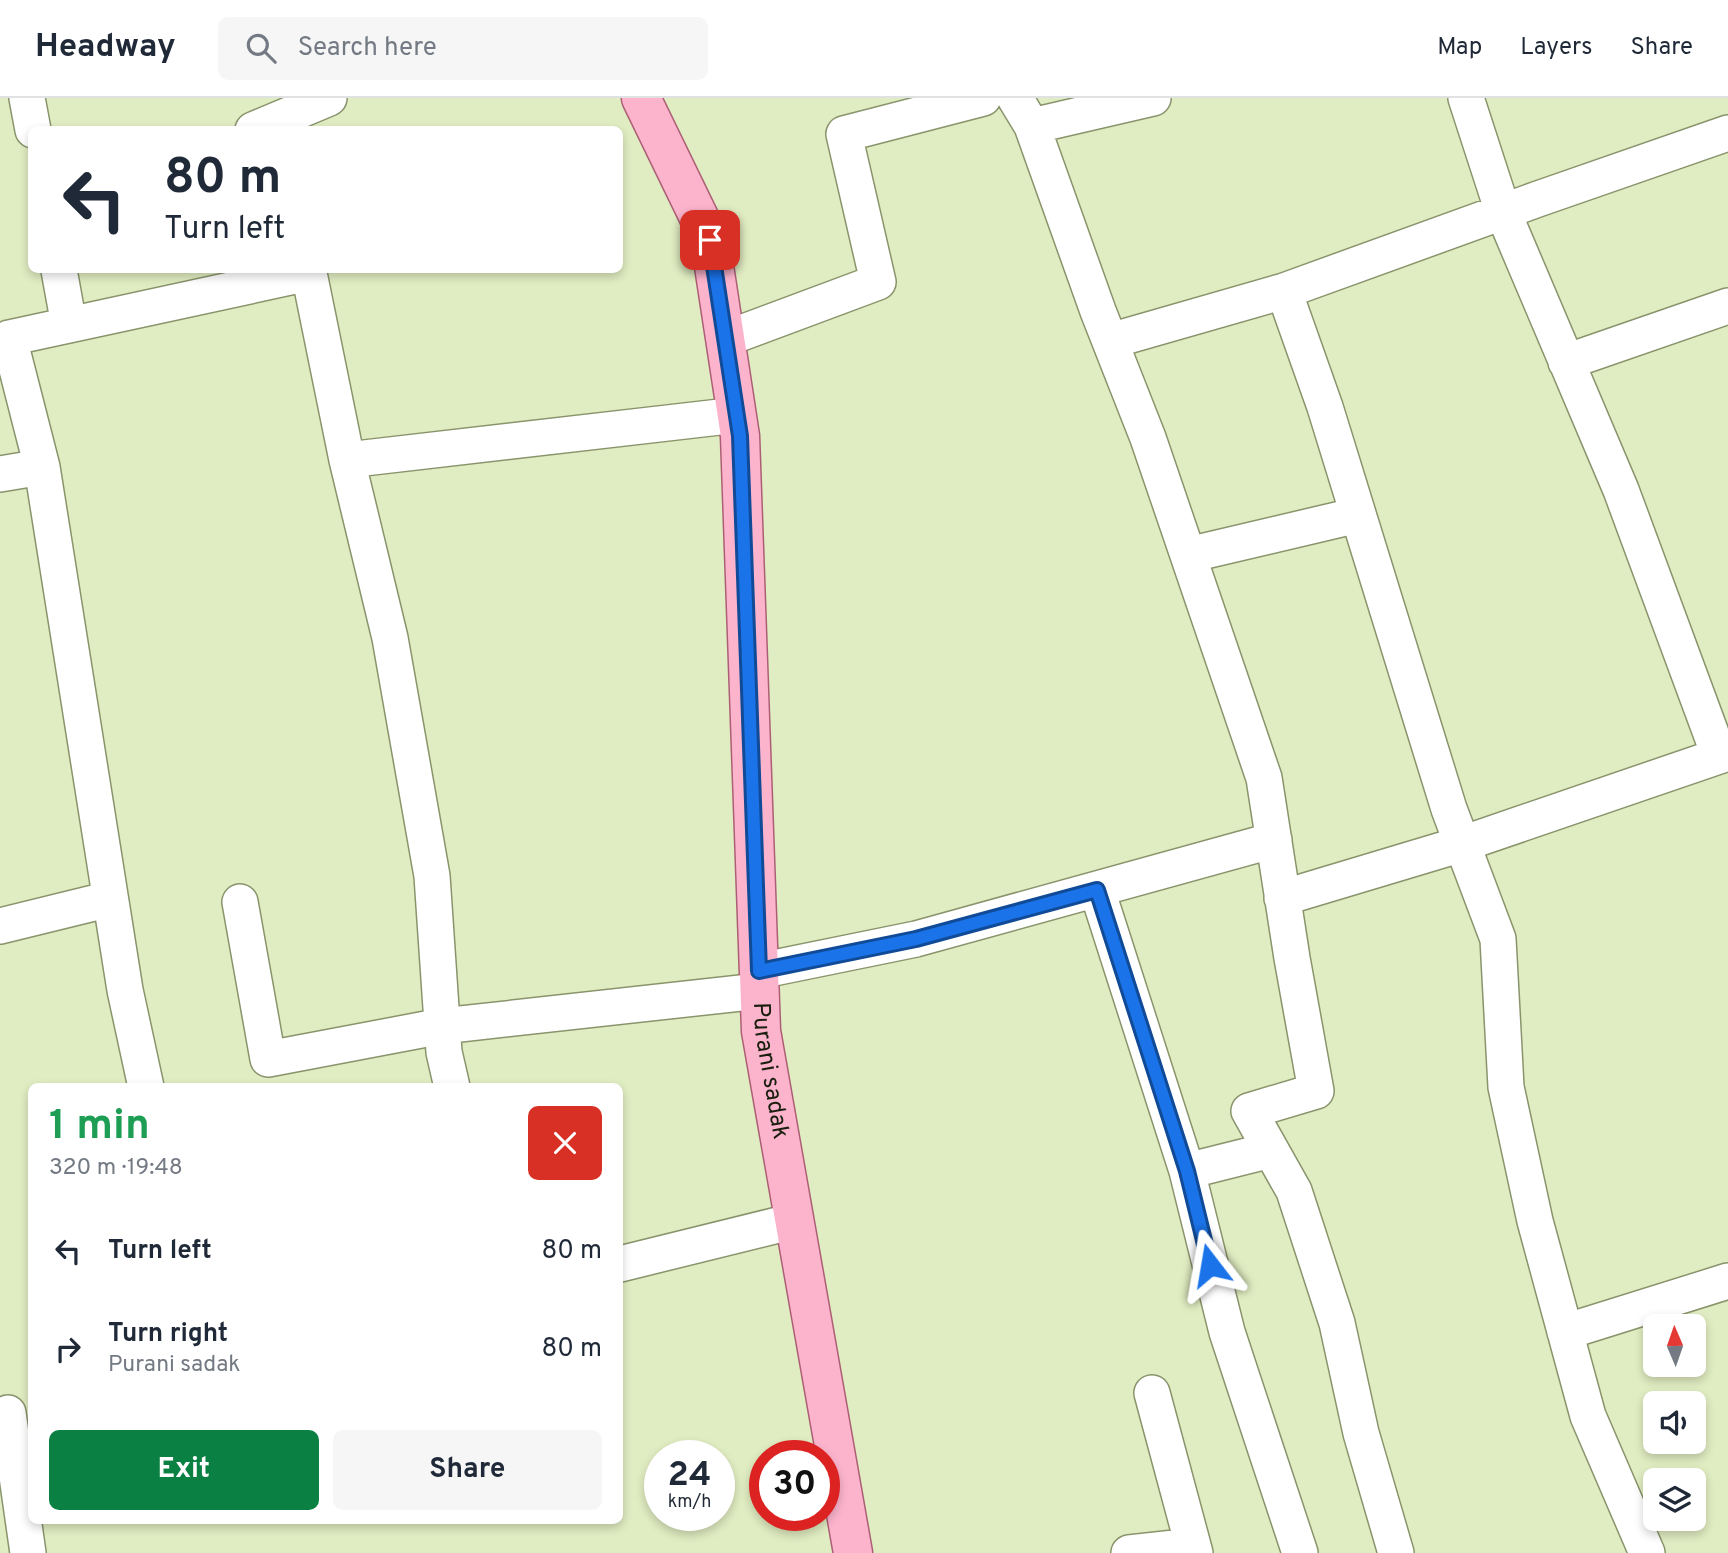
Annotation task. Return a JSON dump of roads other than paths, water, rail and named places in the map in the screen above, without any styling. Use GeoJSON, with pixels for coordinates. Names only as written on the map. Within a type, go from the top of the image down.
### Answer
{"type":"FeatureCollection","features":[{"type":"Feature","properties":{"kind":"main road","name":"Purani sadak"},"geometry":{"type":"LineString","coordinates":[[641,98],[710,240],[737,415],[740,436],[761,1031],[853,1553]]}},
{"type":"Feature","properties":{"kind":"street"},"geometry":{"type":"LineString","coordinates":[[27,98],[32,126]]}},
{"type":"Feature","properties":{"kind":"street"},"geometry":{"type":"LineString","coordinates":[[262,126],[329,98]]}},
{"type":"Feature","properties":{"kind":"street"},"geometry":{"type":"LineString","coordinates":[[725,339],[878,282],[844,134],[983,98]]}},
{"type":"Feature","properties":{"kind":"street"},"geometry":{"type":"LineString","coordinates":[[1153,98],[1023,112],[1148,438],[1264,778],[1316,1091],[1249,1111],[1294,1191],[1337,1323],[1361,1433],[1396,1553]]}},
{"type":"Feature","properties":{"kind":"street"},"geometry":{"type":"LineString","coordinates":[[1282,898],[1462,844],[1723,754],[1621,490],[1503,212],[1466,98]]}},
{"type":"Feature","properties":{"kind":"street"},"geometry":{"type":"LineString","coordinates":[[1110,341],[1284,291],[1728,133]]}},
{"type":"Feature","properties":{"kind":"street"},"geometry":{"type":"LineString","coordinates":[[60,273],[69,325]]}},
{"type":"Feature","properties":{"kind":"street"},"geometry":{"type":"LineString","coordinates":[[145,1083],[125,990],[42,467],[9,338],[309,273],[347,460],[390,638],[432,876],[444,1052],[451,1083]]}},
{"type":"Feature","properties":{"kind":"street"},"geometry":{"type":"LineString","coordinates":[[1284,291],[1325,407],[1462,844],[1498,939],[1506,1087],[1535,1221],[1588,1416],[1647,1553]]}},
{"type":"Feature","properties":{"kind":"street"},"geometry":{"type":"LineString","coordinates":[[1566,362],[1728,306]]}},
{"type":"Feature","properties":{"kind":"street"},"geometry":{"type":"LineString","coordinates":[[347,460],[737,415]]}},
{"type":"Feature","properties":{"kind":"street"},"geometry":{"type":"LineString","coordinates":[[0,474],[42,467]]}},
{"type":"Feature","properties":{"kind":"street"},"geometry":{"type":"LineString","coordinates":[[1188,555],[1358,515]]}},
{"type":"Feature","properties":{"kind":"street"},"geometry":{"type":"LineString","coordinates":[[240,902],[268,1059],[442,1026],[759,981],[1273,840]]}},
{"type":"Feature","properties":{"kind":"street"},"geometry":{"type":"LineString","coordinates":[[1097,890],[1187,1171],[1227,1332],[1300,1553]]}},
{"type":"Feature","properties":{"kind":"street"},"geometry":{"type":"LineString","coordinates":[[0,926],[110,899]]}},
{"type":"Feature","properties":{"kind":"street"},"geometry":{"type":"LineString","coordinates":[[1187,1171],[1271,1150]]}},
{"type":"Feature","properties":{"kind":"street"},"geometry":{"type":"LineString","coordinates":[[623,1263],[794,1221]]}},
{"type":"Feature","properties":{"kind":"street"},"geometry":{"type":"LineString","coordinates":[[1565,1332],[1728,1281]]}},
{"type":"Feature","properties":{"kind":"street"},"geometry":{"type":"LineString","coordinates":[[1129,1553],[1194,1549],[1152,1393]]}},
{"type":"Feature","properties":{"kind":"street"},"geometry":{"type":"LineString","coordinates":[[13,1412],[29,1553]]}}]}
